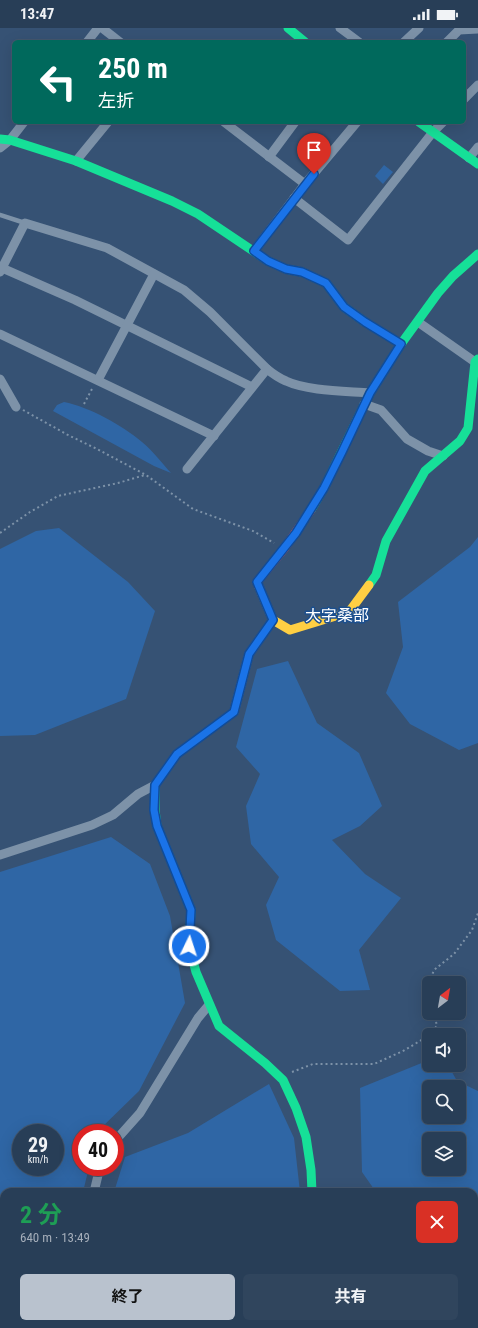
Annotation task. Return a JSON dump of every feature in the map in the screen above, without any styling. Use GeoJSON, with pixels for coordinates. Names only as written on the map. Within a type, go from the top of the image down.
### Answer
{"type":"FeatureCollection","features":[{"type":"Feature","properties":{"kind":"street"},"geometry":{"type":"LineString","coordinates":[[89,40],[98,28]]}},
{"type":"Feature","properties":{"kind":"street"},"geometry":{"type":"LineString","coordinates":[[102,28],[117,40]]}},
{"type":"Feature","properties":{"kind":"street"},"geometry":{"type":"LineString","coordinates":[[288,28],[303,40]]}},
{"type":"Feature","properties":{"kind":"street"},"geometry":{"type":"LineString","coordinates":[[406,40],[419,28]]}},
{"type":"Feature","properties":{"kind":"street"},"geometry":{"type":"LineString","coordinates":[[344,29],[358,40]]}},
{"type":"Feature","properties":{"kind":"street"},"geometry":{"type":"LineString","coordinates":[[449,40],[459,30],[478,29]]}},
{"type":"Feature","properties":{"kind":"street"},"geometry":{"type":"LineString","coordinates":[[466,97],[478,85]]}},
{"type":"Feature","properties":{"kind":"street"},"geometry":{"type":"LineString","coordinates":[[0,148],[10,140],[22,124]]}},
{"type":"Feature","properties":{"kind":"street"},"geometry":{"type":"LineString","coordinates":[[76,161],[106,124]]}},
{"type":"Feature","properties":{"kind":"street"},"geometry":{"type":"LineString","coordinates":[[227,124],[305,184]]}},
{"type":"Feature","properties":{"kind":"street"},"geometry":{"type":"LineString","coordinates":[[269,157],[294,124]]}},
{"type":"Feature","properties":{"kind":"street"},"geometry":{"type":"LineString","coordinates":[[254,251],[305,184],[355,124]]}},
{"type":"Feature","properties":{"kind":"street"},"geometry":{"type":"LineString","coordinates":[[422,124],[478,164]]}},
{"type":"Feature","properties":{"kind":"street"},"geometry":{"type":"LineString","coordinates":[[294,198],[348,240],[433,132],[441,124]]}},
{"type":"Feature","properties":{"kind":"street"},"geometry":{"type":"LineString","coordinates":[[0,139],[10,140],[76,161],[172,201],[198,214],[268,261],[286,269],[302,272],[326,283],[344,307],[401,344]]}},
{"type":"Feature","properties":{"kind":"street"},"geometry":{"type":"LineString","coordinates":[[469,158],[478,147]]}},
{"type":"Feature","properties":{"kind":"street"},"geometry":{"type":"LineString","coordinates":[[252,387],[75,300],[1,269],[25,222],[107,248],[184,290],[210,312],[267,369],[277,377],[287,382],[305,387],[370,393]]}},
{"type":"Feature","properties":{"kind":"street"},"geometry":{"type":"LineString","coordinates":[[418,322],[477,361],[474,408],[468,428],[460,441],[425,471],[386,541],[376,575],[349,612],[290,630],[273,620],[257,582],[296,533],[324,488],[364,404],[401,344],[438,293],[453,276],[478,254]]}},
{"type":"Feature","properties":{"kind":"street"},"geometry":{"type":"LineString","coordinates":[[98,380],[154,274]]}},
{"type":"Feature","properties":{"kind":"street"},"geometry":{"type":"LineString","coordinates":[[0,334],[214,436]]}},
{"type":"Feature","properties":{"kind":"street"},"geometry":{"type":"LineString","coordinates":[[187,469],[267,369]]}},
{"type":"Feature","properties":{"kind":"street"},"geometry":{"type":"LineString","coordinates":[[0,379],[16,406]]}},
{"type":"Feature","properties":{"kind":"street"},"geometry":{"type":"LineString","coordinates":[[364,404],[381,410],[407,439],[428,451],[443,456]]}},
{"type":"Feature","properties":{"kind":"street"},"geometry":{"type":"LineString","coordinates":[[0,855],[99,822],[113,815],[138,794],[155,785],[177,754],[234,712],[249,654],[273,620]]}},
{"type":"Feature","properties":{"kind":"street"},"geometry":{"type":"LineString","coordinates":[[155,785],[154,810],[157,826],[191,910],[189,946],[196,972],[219,1026],[265,1063],[283,1080],[296,1108],[306,1136],[312,1188]]}},
{"type":"Feature","properties":{"kind":"street"},"geometry":{"type":"LineString","coordinates":[[124,1131],[140,1113],[198,1018],[209,1005]]}},
{"type":"Feature","properties":{"kind":"street"},"geometry":{"type":"LineString","coordinates":[[95,1188],[98,1176]]}},
{"type":"Feature","properties":{"kind":"lane"},"geometry":{"type":"LineString","coordinates":[[0,215],[25,222]]}},
{"type":"Feature","properties":{"kind":"path"},"geometry":{"type":"LineString","coordinates":[[84,404],[98,380]]}},
{"type":"Feature","properties":{"kind":"path"},"geometry":{"type":"LineString","coordinates":[[16,406],[68,436],[97,449],[146,475],[193,509],[253,531],[284,549]]}},
{"type":"Feature","properties":{"kind":"path"},"geometry":{"type":"LineString","coordinates":[[0,533],[30,512],[58,496],[118,483],[146,475]]}},
{"type":"Feature","properties":{"kind":"path"},"geometry":{"type":"LineString","coordinates":[[432,976],[434,970],[454,954],[472,930],[478,913]]}},
{"type":"Feature","properties":{"kind":"path"},"geometry":{"type":"LineString","coordinates":[[279,1077],[313,1064],[374,1064],[403,1051],[425,1038],[437,1026],[436,1020]]}},
{"type":"Feature","properties":{"kind":"shaded area"},"geometry":{"type":"Polygon","coordinates":[[[384,165],[393,172],[383,184],[375,176],[384,165]]]}},
{"type":"Feature","properties":{"kind":"shaded area"},"geometry":{"type":"Polygon","coordinates":[[[64,402],[74,404],[94,412],[125,429],[154,453],[171,473],[154,466],[53,411],[57,405],[64,402]]]}},
{"type":"Feature","properties":{"kind":"shaded area"},"geometry":{"type":"Polygon","coordinates":[[[59,528],[128,582],[155,611],[126,699],[35,735],[0,736],[0,549],[36,531],[59,528]]]}},
{"type":"Feature","properties":{"kind":"shaded area"},"geometry":{"type":"Polygon","coordinates":[[[478,537],[478,743],[459,750],[410,724],[386,693],[403,647],[398,602],[470,547],[478,537]]]}},
{"type":"Feature","properties":{"kind":"shaded area"},"geometry":{"type":"Polygon","coordinates":[[[288,661],[317,723],[359,753],[382,806],[360,826],[332,840],[365,874],[401,898],[359,950],[370,990],[340,991],[276,940],[266,905],[279,877],[251,844],[246,806],[260,774],[236,747],[257,669],[288,661]]]}},
{"type":"Feature","properties":{"kind":"shaded area"},"geometry":{"type":"Polygon","coordinates":[[[111,837],[150,864],[170,916],[185,1003],[139,1091],[105,1124],[72,1124],[72,1176],[87,1176],[84,1188],[0,1188],[0,872],[111,837]]]}},
{"type":"Feature","properties":{"kind":"shaded area"},"geometry":{"type":"Polygon","coordinates":[[[422,1063],[422,1072],[452,1072],[456,1080],[422,1080],[422,1124],[466,1124],[466,1085],[478,1091],[478,1188],[373,1188],[362,1172],[360,1088],[422,1063]]]}},
{"type":"Feature","properties":{"kind":"shaded area"},"geometry":{"type":"Polygon","coordinates":[[[269,1084],[294,1138],[300,1188],[115,1188],[119,1176],[124,1176],[125,1157],[188,1133],[269,1084]]]}},
{"type":"Feature","properties":{"kind":"traffic: fast"},"geometry":{"type":"LineString","coordinates":[[288,28],[303,40]]}},
{"type":"Feature","properties":{"kind":"traffic: fast"},"geometry":{"type":"LineString","coordinates":[[422,124],[478,164]]}},
{"type":"Feature","properties":{"kind":"traffic: fast"},"geometry":{"type":"LineString","coordinates":[[0,139],[10,140],[76,161],[172,201],[198,214],[268,261],[286,269],[302,272],[326,283],[344,307],[401,344]]}},
{"type":"Feature","properties":{"kind":"traffic: fast"},"geometry":{"type":"LineString","coordinates":[[311,510],[324,488],[370,393],[401,344],[438,293],[453,276],[478,254]]}},
{"type":"Feature","properties":{"kind":"traffic: fast"},"geometry":{"type":"LineString","coordinates":[[369,585],[376,575],[386,541],[425,471],[460,441],[468,428],[475,362],[478,359]]}},
{"type":"Feature","properties":{"kind":"traffic: fast"},"geometry":{"type":"LineString","coordinates":[[155,785],[155,810],[157,826],[191,910],[189,946],[196,972],[219,1026],[265,1063],[283,1080],[296,1108],[306,1137],[311,1170],[312,1188]]}},
{"type":"Feature","properties":{"kind":"traffic: slow"},"geometry":{"type":"LineString","coordinates":[[259,587],[273,620],[290,630],[349,612],[369,585]]}},
{"type":"Feature","properties":{"kind":"traffic: jam"},"geometry":{"type":"LineString","coordinates":[[259,587],[257,582],[284,549],[311,510]]}},
{"type":"Feature","properties":{"kind":"district","name":"大字桑部"},"geometry":{"type":"Point","coordinates":[337,615]}},
{"type":"Feature","properties":{"kind":"route"},"geometry":{"type":"LineString","coordinates":[[189,946],[191,910],[157,826],[154,810],[155,785],[177,754],[234,712],[249,654],[273,620],[257,582],[296,533],[324,488],[370,393],[401,344],[344,307],[326,283],[302,272],[286,269],[268,261],[254,251],[314,174]]}}]}
